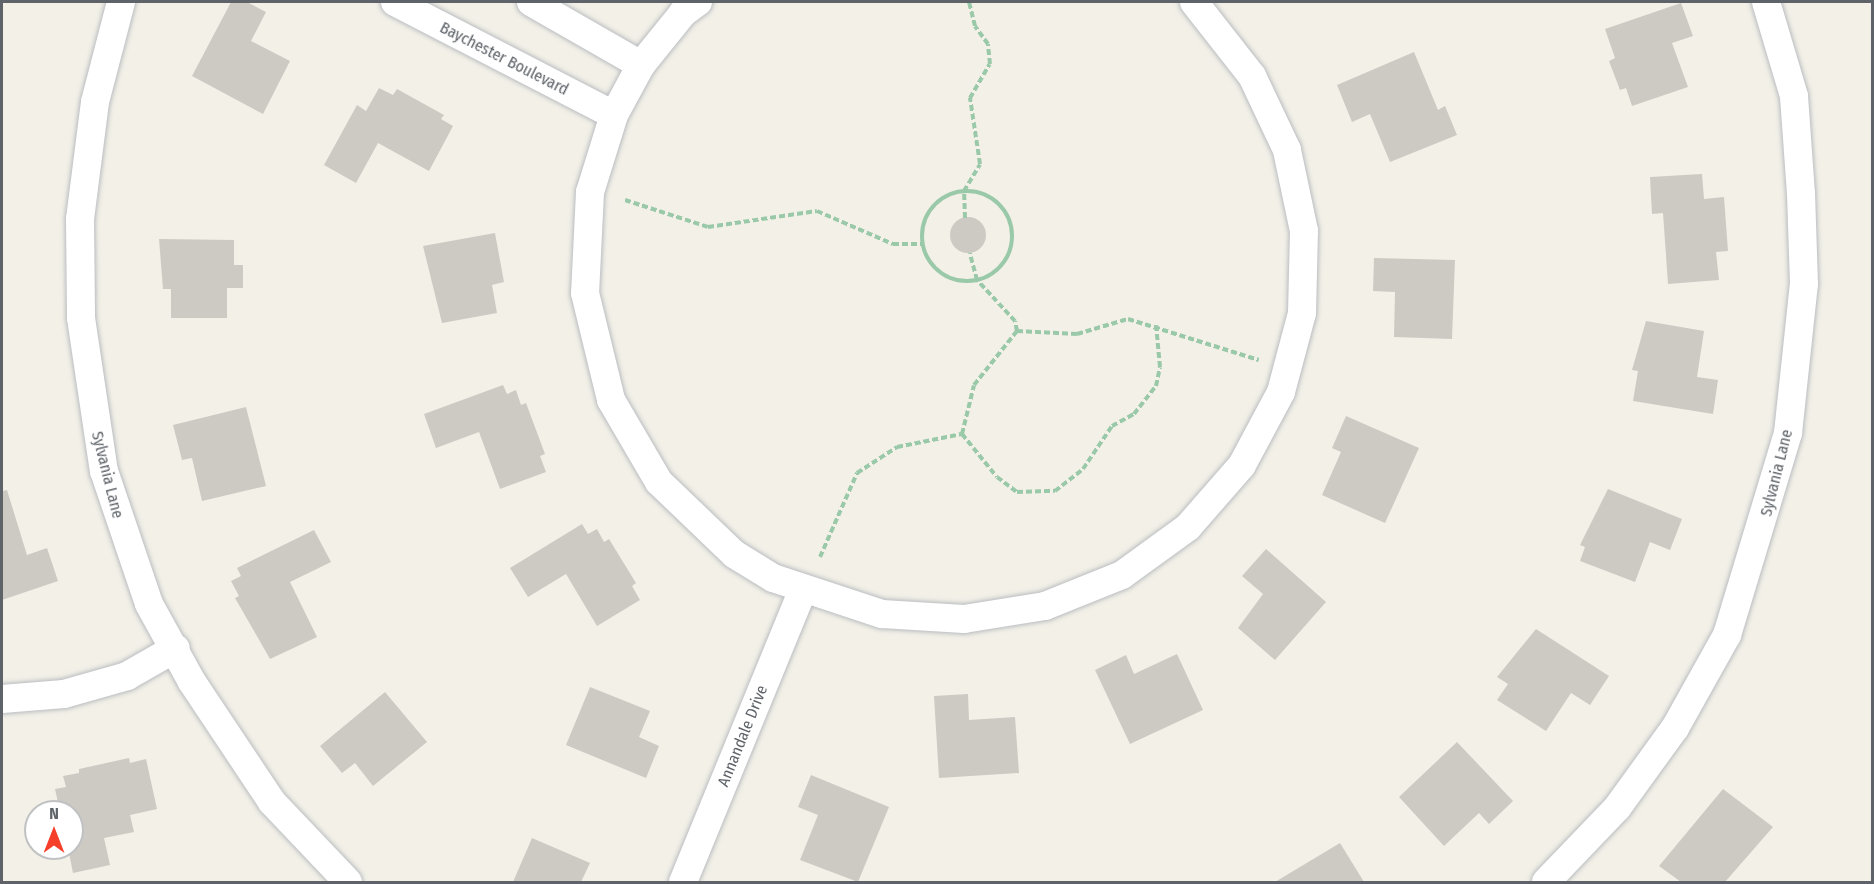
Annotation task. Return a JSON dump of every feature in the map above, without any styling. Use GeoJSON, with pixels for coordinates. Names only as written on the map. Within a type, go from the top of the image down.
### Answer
{"type":"FeatureCollection","features":[{"type":"Feature","properties":{"kind":"street","name":"Sylvania Lane"},"geometry":{"type":"LineString","coordinates":[[121,2],[95,102],[85,164],[81,318],[104,471],[149,604],[176,648],[192,682],[272,802],[348,882]]}},
{"type":"Feature","properties":{"kind":"street","name":"Baychester Boulevard"},"geometry":{"type":"LineString","coordinates":[[395,2],[614,115]]}},
{"type":"Feature","properties":{"kind":"street"},"geometry":{"type":"LineString","coordinates":[[531,2],[641,65]]}},
{"type":"Feature","properties":{"kind":"street"},"geometry":{"type":"LineString","coordinates":[[698,2],[683,13],[641,65],[614,115],[590,192],[584,250],[589,320],[611,400],[659,482],[695,520],[734,554],[803,590],[882,614],[964,619],[1046,606],[1131,568],[1188,527],[1242,465],[1288,369],[1302,313],[1304,231],[1287,150],[1252,76],[1195,2]]}},
{"type":"Feature","properties":{"kind":"street","name":"Sylvania Lane"},"geometry":{"type":"LineString","coordinates":[[1546,882],[1617,808],[1675,728],[1727,635],[1788,433],[1804,284],[1801,194],[1794,96],[1766,2]]}},
{"type":"Feature","properties":{"kind":"street","name":"Annandale Drive"},"geometry":{"type":"LineString","coordinates":[[683,882],[803,590]]}},
{"type":"Feature","properties":{"kind":"street"},"geometry":{"type":"LineString","coordinates":[[2,699],[64,694],[127,676],[176,648]]}},
{"type":"Feature","properties":{"kind":"path"},"geometry":{"type":"LineString","coordinates":[[965,218],[964,191],[980,164],[970,98],[990,64],[987,44],[975,26],[969,2]]}},
{"type":"Feature","properties":{"kind":"path"},"geometry":{"type":"LineString","coordinates":[[964,191],[992,198],[1006,216],[1012,237],[1002,265],[976,280],[948,278],[927,258],[922,244],[922,230],[931,209],[948,195],[964,191]]}},
{"type":"Feature","properties":{"kind":"path"},"geometry":{"type":"LineString","coordinates":[[625,200],[708,227],[817,211],[893,244],[922,244]]}},
{"type":"Feature","properties":{"kind":"path"},"geometry":{"type":"LineString","coordinates":[[970,252],[976,280],[1005,309],[1017,331]]}},
{"type":"Feature","properties":{"kind":"path"},"geometry":{"type":"LineString","coordinates":[[1017,331],[1077,334],[1128,319],[1156,324],[1265,362]]}},
{"type":"Feature","properties":{"kind":"path"},"geometry":{"type":"LineString","coordinates":[[963,434],[997,477],[1017,492],[1055,492],[1083,469],[1112,426],[1134,414],[1156,386],[1160,367],[1156,324]]}},
{"type":"Feature","properties":{"kind":"path"},"geometry":{"type":"LineString","coordinates":[[963,434],[974,385],[1017,331]]}},
{"type":"Feature","properties":{"kind":"path"},"geometry":{"type":"LineString","coordinates":[[820,557],[857,473],[867,462],[897,447],[963,434]]}},
{"type":"Feature","properties":{"kind":"building"},"geometry":{"type":"Polygon","coordinates":[[[231,2],[247,2],[266,12],[251,41],[290,61],[263,114],[192,76],[231,2]]]}},
{"type":"Feature","properties":{"kind":"building"},"geometry":{"type":"Polygon","coordinates":[[[1681,3],[1693,36],[1672,43],[1688,87],[1632,106],[1626,88],[1620,90],[1609,61],[1615,58],[1605,29],[1681,3]]]}},
{"type":"Feature","properties":{"kind":"building"},"geometry":{"type":"Polygon","coordinates":[[[1414,52],[1438,110],[1445,106],[1457,135],[1390,162],[1370,114],[1352,122],[1337,85],[1414,52]]]}},
{"type":"Feature","properties":{"kind":"building"},"geometry":{"type":"Polygon","coordinates":[[[379,88],[393,95],[397,89],[444,115],[441,119],[453,126],[429,171],[378,143],[356,183],[324,165],[357,105],[366,111],[379,88]]]}},
{"type":"Feature","properties":{"kind":"building"},"geometry":{"type":"Polygon","coordinates":[[[1702,174],[1704,199],[1724,197],[1728,251],[1716,252],[1719,280],[1668,284],[1663,213],[1652,214],[1650,177],[1702,174]]]}},
{"type":"Feature","properties":{"kind":"building"},"geometry":{"type":"Polygon","coordinates":[[[968,217],[980,223],[986,235],[980,247],[968,253],[956,247],[950,235],[956,223],[968,217]]]}},
{"type":"Feature","properties":{"kind":"building"},"geometry":{"type":"Polygon","coordinates":[[[495,233],[504,282],[492,285],[497,313],[442,323],[423,246],[495,233]]]}},
{"type":"Feature","properties":{"kind":"building"},"geometry":{"type":"Polygon","coordinates":[[[159,239],[234,240],[234,265],[243,265],[243,288],[227,288],[227,318],[171,318],[171,289],[163,289],[159,239]]]}},
{"type":"Feature","properties":{"kind":"building"},"geometry":{"type":"Polygon","coordinates":[[[1374,258],[1455,260],[1452,339],[1394,337],[1395,292],[1373,291],[1374,258]]]}},
{"type":"Feature","properties":{"kind":"building"},"geometry":{"type":"Polygon","coordinates":[[[1646,321],[1704,331],[1697,377],[1718,380],[1713,414],[1633,401],[1638,371],[1632,370],[1646,321]]]}},
{"type":"Feature","properties":{"kind":"building"},"geometry":{"type":"Polygon","coordinates":[[[503,385],[507,394],[516,390],[521,405],[526,403],[545,454],[540,456],[546,472],[500,489],[479,432],[436,448],[424,414],[503,385]]]}},
{"type":"Feature","properties":{"kind":"building"},"geometry":{"type":"Polygon","coordinates":[[[246,407],[266,486],[202,501],[192,458],[182,460],[173,425],[246,407]]]}},
{"type":"Feature","properties":{"kind":"building"},"geometry":{"type":"Polygon","coordinates":[[[1346,416],[1419,448],[1385,523],[1322,495],[1341,452],[1332,448],[1346,416]]]}},
{"type":"Feature","properties":{"kind":"building"},"geometry":{"type":"Polygon","coordinates":[[[1608,489],[1682,519],[1670,550],[1650,542],[1635,582],[1580,561],[1585,547],[1580,545],[1608,489]]]}},
{"type":"Feature","properties":{"kind":"building"},"geometry":{"type":"Polygon","coordinates":[[[7,490],[27,555],[47,548],[58,581],[2,600],[2,491],[7,490]]]}},
{"type":"Feature","properties":{"kind":"building"},"geometry":{"type":"Polygon","coordinates":[[[582,524],[588,534],[597,529],[604,542],[609,539],[636,583],[632,586],[640,600],[597,626],[566,574],[528,597],[510,568],[582,524]]]}},
{"type":"Feature","properties":{"kind":"building"},"geometry":{"type":"Polygon","coordinates":[[[314,530],[331,562],[290,582],[317,637],[270,659],[235,598],[239,596],[231,581],[241,576],[237,568],[314,530]]]}},
{"type":"Feature","properties":{"kind":"building"},"geometry":{"type":"Polygon","coordinates":[[[1266,549],[1326,602],[1275,660],[1238,628],[1263,594],[1242,576],[1266,549]]]}},
{"type":"Feature","properties":{"kind":"building"},"geometry":{"type":"Polygon","coordinates":[[[1536,629],[1609,676],[1590,705],[1571,693],[1546,731],[1497,700],[1508,684],[1497,677],[1536,629]]]}},
{"type":"Feature","properties":{"kind":"building"},"geometry":{"type":"Polygon","coordinates":[[[1177,654],[1203,710],[1130,744],[1095,670],[1126,655],[1134,674],[1177,654]]]}},
{"type":"Feature","properties":{"kind":"building"},"geometry":{"type":"Polygon","coordinates":[[[590,687],[650,711],[639,737],[659,746],[646,778],[566,745],[590,687]]]}},
{"type":"Feature","properties":{"kind":"building"},"geometry":{"type":"Polygon","coordinates":[[[385,692],[427,742],[373,786],[355,763],[342,773],[320,746],[385,692]]]}},
{"type":"Feature","properties":{"kind":"building"},"geometry":{"type":"Polygon","coordinates":[[[968,694],[969,720],[1015,717],[1019,773],[939,778],[934,696],[968,694]]]}},
{"type":"Feature","properties":{"kind":"building"},"geometry":{"type":"Polygon","coordinates":[[[1457,742],[1513,801],[1489,824],[1479,813],[1444,846],[1399,797],[1457,742]]]}},
{"type":"Feature","properties":{"kind":"building"},"geometry":{"type":"Polygon","coordinates":[[[129,758],[130,763],[146,759],[157,809],[130,815],[134,832],[104,838],[110,865],[73,873],[70,860],[84,860],[84,800],[57,800],[55,789],[66,787],[63,776],[79,773],[79,769],[129,758]]]}},
{"type":"Feature","properties":{"kind":"building"},"geometry":{"type":"Polygon","coordinates":[[[811,775],[889,807],[858,882],[800,860],[818,815],[798,807],[811,775]]]}},
{"type":"Feature","properties":{"kind":"building"},"geometry":{"type":"Polygon","coordinates":[[[1723,789],[1773,827],[1725,882],[1681,882],[1659,866],[1723,789]]]}},
{"type":"Feature","properties":{"kind":"building"},"geometry":{"type":"Polygon","coordinates":[[[532,838],[590,863],[581,882],[513,882],[532,838]]]}},
{"type":"Feature","properties":{"kind":"building"},"geometry":{"type":"Polygon","coordinates":[[[1340,843],[1364,882],[1275,882],[1340,843]]]}}]}
